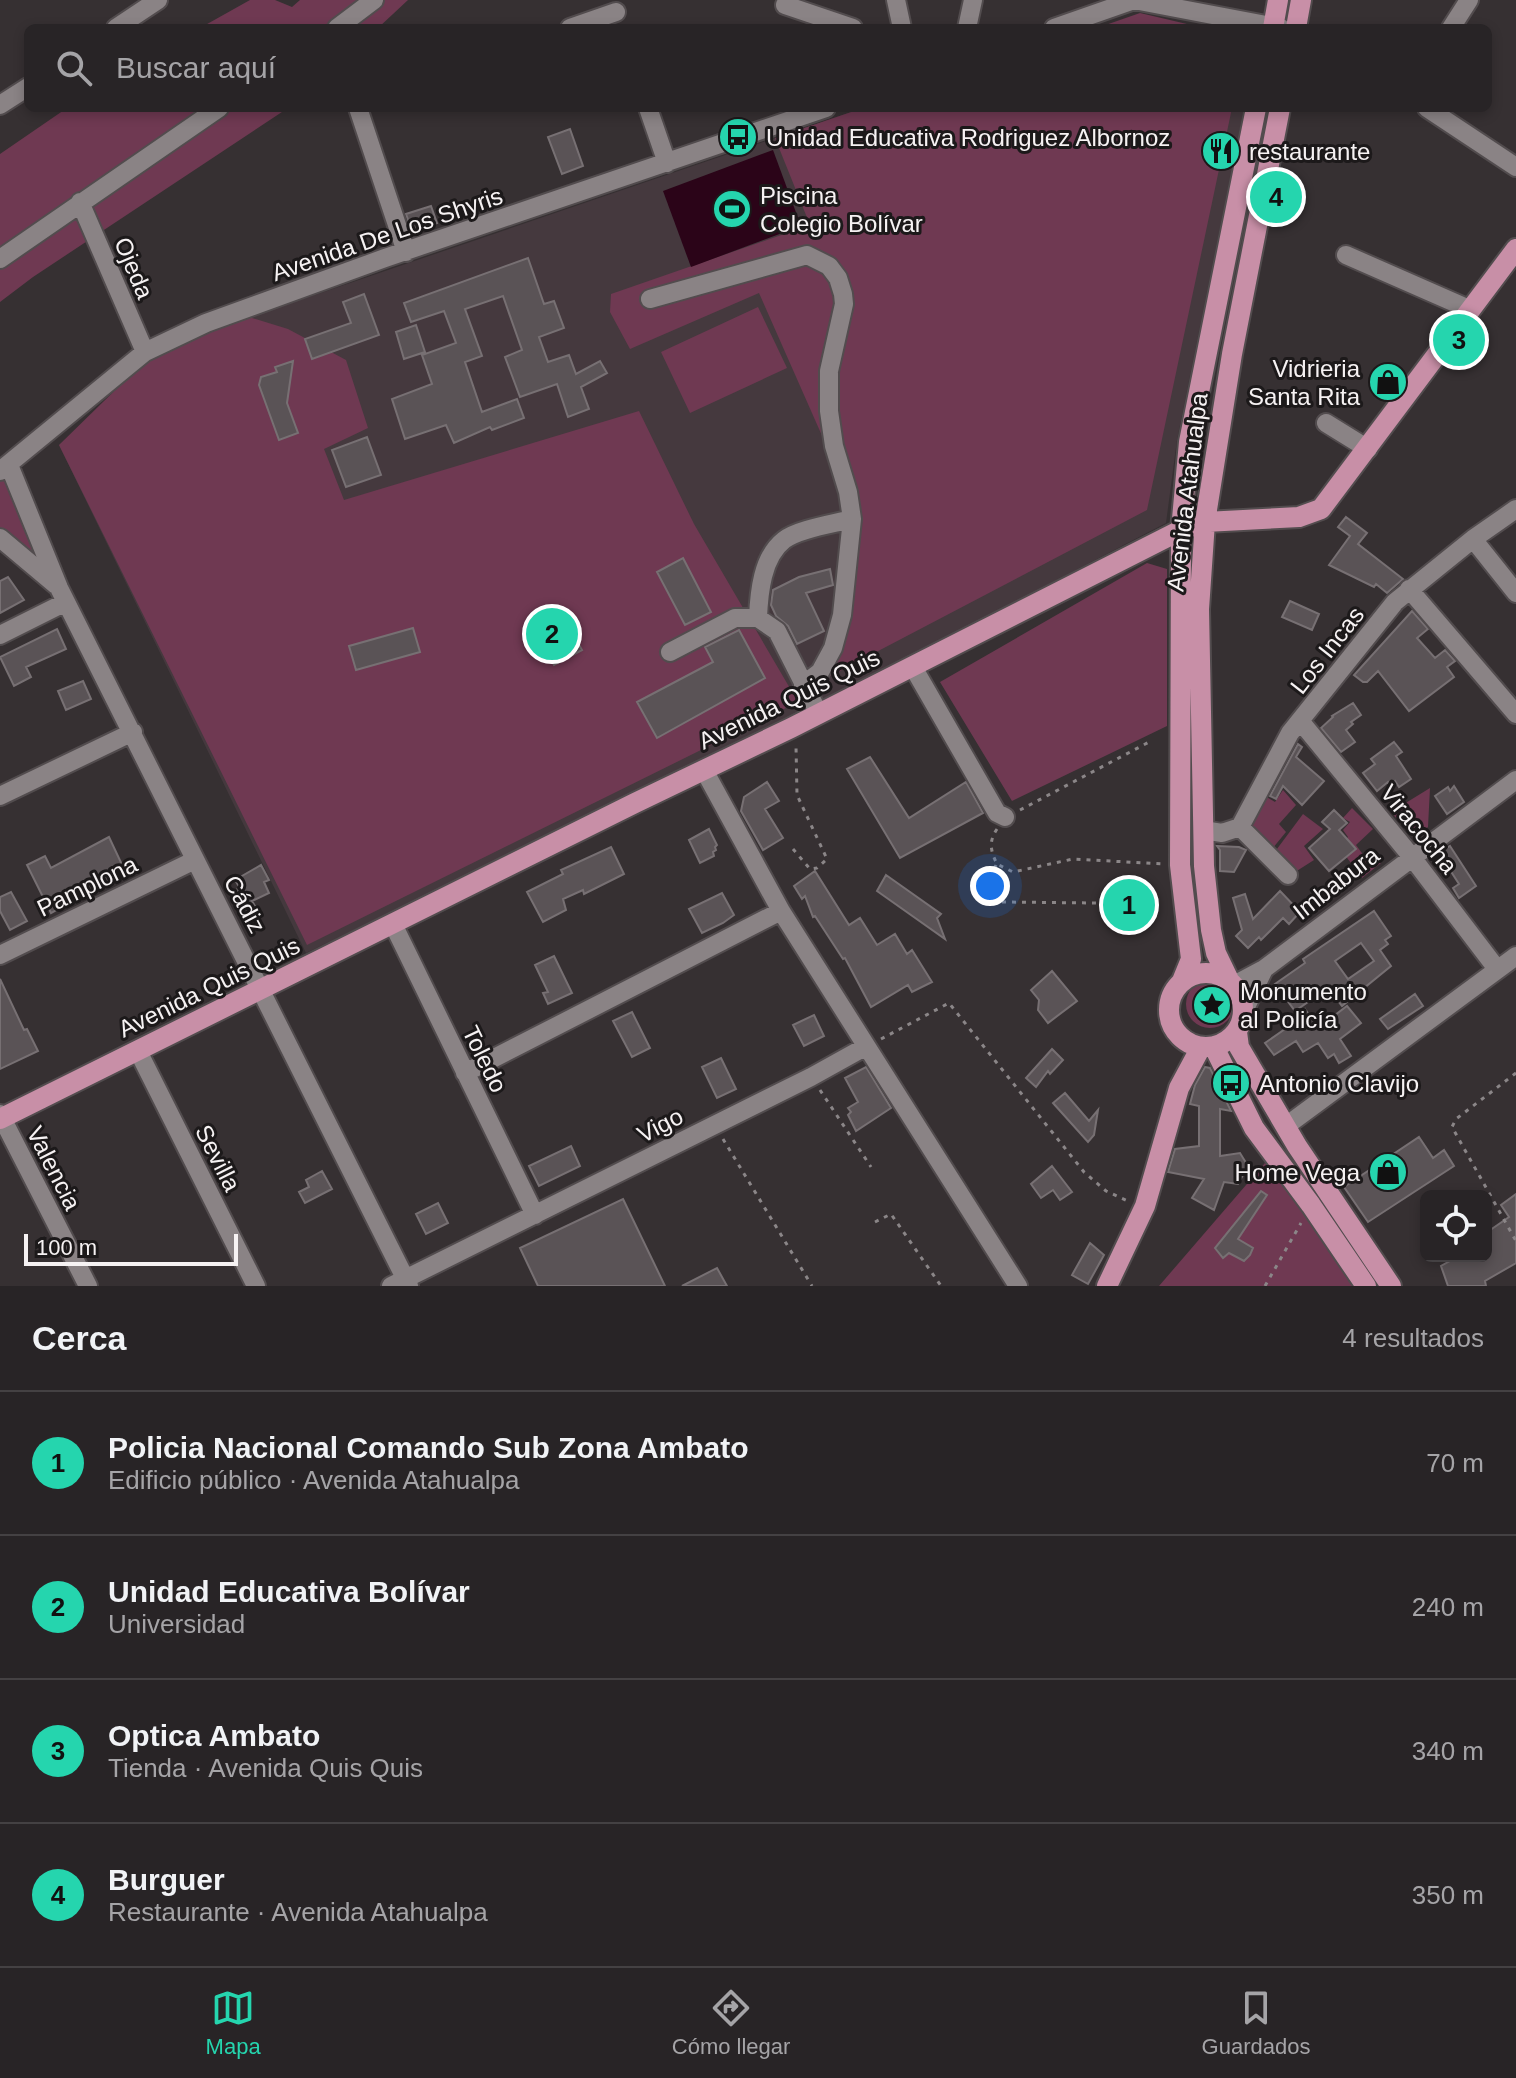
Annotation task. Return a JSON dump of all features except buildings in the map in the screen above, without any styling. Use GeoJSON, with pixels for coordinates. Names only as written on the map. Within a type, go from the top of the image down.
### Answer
{"type":"FeatureCollection","features":[{"type":"Feature","properties":{"kind":"main road"},"geometry":{"type":"LineString","coordinates":[[1276,24],[1278,0]]}},
{"type":"Feature","properties":{"kind":"main road"},"geometry":{"type":"LineString","coordinates":[[1297,24],[1301,0]]}},
{"type":"Feature","properties":{"kind":"main road","name":"Avenida Atahualpa"},"geometry":{"type":"LineString","coordinates":[[1182,981],[1191,959],[1180,865],[1181,530],[1189,442],[1255,112]]}},
{"type":"Feature","properties":{"kind":"main road","name":"Avenida Atahualpa"},"geometry":{"type":"LineString","coordinates":[[1231,982],[1216,953],[1204,866],[1199,609],[1205,522],[1232,354],[1279,112]]}},
{"type":"Feature","properties":{"kind":"main road","name":"Avenida Quis Quis"},"geometry":{"type":"LineString","coordinates":[[0,1117],[918,665],[1181,530],[1205,522],[1299,517],[1321,509],[1516,249]]}},
{"type":"Feature","properties":{"kind":"main road"},"geometry":{"type":"LineString","coordinates":[[1107,1286],[1145,1206],[1179,1088],[1179,1036],[1168,1014],[1169,1001],[1182,981],[1205,973],[1218,974],[1231,982],[1244,1011],[1237,1032],[1239,1047],[1286,1126],[1391,1286]]}},
{"type":"Feature","properties":{"kind":"main road"},"geometry":{"type":"LineString","coordinates":[[1179,1036],[1189,1043],[1208,1047],[1230,1039],[1237,1032]]}},
{"type":"Feature","properties":{"kind":"main road"},"geometry":{"type":"LineString","coordinates":[[1179,1088],[1208,1047]]}},
{"type":"Feature","properties":{"kind":"main road"},"geometry":{"type":"LineString","coordinates":[[1208,1047],[1254,1128],[1366,1286]]}},
{"type":"Feature","properties":{"kind":"street"},"geometry":{"type":"LineString","coordinates":[[122,24],[158,0]]}},
{"type":"Feature","properties":{"kind":"street"},"geometry":{"type":"LineString","coordinates":[[342,24],[374,0]]}},
{"type":"Feature","properties":{"kind":"street"},"geometry":{"type":"LineString","coordinates":[[896,0],[901,24]]}},
{"type":"Feature","properties":{"kind":"street"},"geometry":{"type":"LineString","coordinates":[[968,24],[973,0]]}},
{"type":"Feature","properties":{"kind":"street"},"geometry":{"type":"LineString","coordinates":[[1065,24],[1134,0],[1260,24]]}},
{"type":"Feature","properties":{"kind":"street"},"geometry":{"type":"LineString","coordinates":[[1454,24],[1469,0]]}},
{"type":"Feature","properties":{"kind":"street"},"geometry":{"type":"LineString","coordinates":[[785,5],[841,24]]}},
{"type":"Feature","properties":{"kind":"street"},"geometry":{"type":"LineString","coordinates":[[582,24],[616,13]]}},
{"type":"Feature","properties":{"kind":"street"},"geometry":{"type":"LineString","coordinates":[[0,105],[24,90]]}},
{"type":"Feature","properties":{"kind":"street"},"geometry":{"type":"LineString","coordinates":[[0,259],[213,112]]}},
{"type":"Feature","properties":{"kind":"street"},"geometry":{"type":"LineString","coordinates":[[359,112],[406,252]]}},
{"type":"Feature","properties":{"kind":"street"},"geometry":{"type":"LineString","coordinates":[[649,112],[667,163]]}},
{"type":"Feature","properties":{"kind":"street","name":"Avenida De Los Shyris"},"geometry":{"type":"LineString","coordinates":[[4,468],[145,352],[206,323],[814,112]]}},
{"type":"Feature","properties":{"kind":"street"},"geometry":{"type":"LineString","coordinates":[[1433,112],[1516,167]]}},
{"type":"Feature","properties":{"kind":"street","name":"Ojeda"},"geometry":{"type":"LineString","coordinates":[[80,202],[145,352]]}},
{"type":"Feature","properties":{"kind":"street"},"geometry":{"type":"LineString","coordinates":[[650,299],[807,255],[829,266],[841,285],[844,304],[832,352],[829,411],[852,519],[842,615],[833,648],[820,672],[803,685]]}},
{"type":"Feature","properties":{"kind":"street"},"geometry":{"type":"LineString","coordinates":[[1346,255],[1469,309]]}},
{"type":"Feature","properties":{"kind":"street"},"geometry":{"type":"LineString","coordinates":[[1326,423],[1368,449]]}},
{"type":"Feature","properties":{"kind":"street","name":"Cádiz"},"geometry":{"type":"LineString","coordinates":[[4,468],[63,595],[263,990],[402,1284]]}},
{"type":"Feature","properties":{"kind":"street","name":"Los Incas"},"geometry":{"type":"LineString","coordinates":[[1240,827],[1290,733],[1395,602],[1473,539],[1516,509]]}},
{"type":"Feature","properties":{"kind":"street"},"geometry":{"type":"LineString","coordinates":[[758,618],[759,594],[765,573],[782,542],[795,535],[852,519]]}},
{"type":"Feature","properties":{"kind":"street","name":"Cádiz"},"geometry":{"type":"LineString","coordinates":[[0,538],[63,595]]}},
{"type":"Feature","properties":{"kind":"street"},"geometry":{"type":"LineString","coordinates":[[1473,539],[1516,593]]}},
{"type":"Feature","properties":{"kind":"street"},"geometry":{"type":"LineString","coordinates":[[1409,589],[1516,714]]}},
{"type":"Feature","properties":{"kind":"street"},"geometry":{"type":"LineString","coordinates":[[0,635],[63,595]]}},
{"type":"Feature","properties":{"kind":"street"},"geometry":{"type":"LineString","coordinates":[[670,652],[735,618],[758,618],[777,631],[819,714]]}},
{"type":"Feature","properties":{"kind":"street"},"geometry":{"type":"LineString","coordinates":[[918,665],[1005,809],[1005,817]]}},
{"type":"Feature","properties":{"kind":"street","name":"Viracocha"},"geometry":{"type":"LineString","coordinates":[[1301,722],[1411,856],[1497,969]]}},
{"type":"Feature","properties":{"kind":"street"},"geometry":{"type":"LineString","coordinates":[[0,796],[133,732]]}},
{"type":"Feature","properties":{"kind":"street"},"geometry":{"type":"LineString","coordinates":[[704,770],[781,911],[1018,1286]]}},
{"type":"Feature","properties":{"kind":"street","name":"Imbabura"},"geometry":{"type":"LineString","coordinates":[[1231,982],[1264,969],[1516,780]]}},
{"type":"Feature","properties":{"kind":"street"},"geometry":{"type":"LineString","coordinates":[[1203,830],[1222,833],[1240,827],[1288,875]]}},
{"type":"Feature","properties":{"kind":"street","name":"Pamplona"},"geometry":{"type":"LineString","coordinates":[[0,955],[195,860]]}},
{"type":"Feature","properties":{"kind":"street"},"geometry":{"type":"LineString","coordinates":[[465,1073],[781,911]]}},
{"type":"Feature","properties":{"kind":"street","name":"Toledo"},"geometry":{"type":"LineString","coordinates":[[393,924],[535,1215]]}},
{"type":"Feature","properties":{"kind":"street"},"geometry":{"type":"LineString","coordinates":[[1286,1126],[1516,956]]}},
{"type":"Feature","properties":{"kind":"street","name":"Imbabura"},"geometry":{"type":"LineString","coordinates":[[1244,1011],[1264,969]]}},
{"type":"Feature","properties":{"kind":"street","name":"Vigo"},"geometry":{"type":"LineString","coordinates":[[402,1284],[865,1047]]}},
{"type":"Feature","properties":{"kind":"street","name":"Sevilla"},"geometry":{"type":"LineString","coordinates":[[138,1051],[256,1286]]}},
{"type":"Feature","properties":{"kind":"street","name":"Valencia"},"geometry":{"type":"LineString","coordinates":[[0,1117],[88,1286]]}},
{"type":"Feature","properties":{"kind":"path"},"geometry":{"type":"LineString","coordinates":[[791,728],[797,747],[797,795],[827,859],[817,868],[810,869],[793,849]]}},
{"type":"Feature","properties":{"kind":"path"},"geometry":{"type":"LineString","coordinates":[[1151,741],[1005,817],[992,836],[991,851],[997,864],[1013,872],[1073,859],[1180,865]]}},
{"type":"Feature","properties":{"kind":"path"},"geometry":{"type":"LineString","coordinates":[[997,864],[985,890],[990,899],[1001,902],[1097,903]]}},
{"type":"Feature","properties":{"kind":"path"},"geometry":{"type":"LineString","coordinates":[[865,1047],[949,1003],[1084,1172],[1106,1191],[1145,1206]]}},
{"type":"Feature","properties":{"kind":"path"},"geometry":{"type":"LineString","coordinates":[[1516,1073],[1456,1119],[1453,1125],[1516,1241]]}},
{"type":"Feature","properties":{"kind":"path"},"geometry":{"type":"LineString","coordinates":[[811,1077],[871,1167]]}},
{"type":"Feature","properties":{"kind":"path"},"geometry":{"type":"LineString","coordinates":[[714,1125],[812,1286]]}},
{"type":"Feature","properties":{"kind":"path"},"geometry":{"type":"LineString","coordinates":[[1265,1286],[1311,1205]]}},
{"type":"Feature","properties":{"kind":"path"},"geometry":{"type":"LineString","coordinates":[[875,1222],[891,1214],[941,1286]]}},
{"type":"Feature","properties":{"kind":"shaded area"},"geometry":{"type":"Polygon","coordinates":[[[250,0],[275,0],[292,7],[300,0],[408,0],[382,24],[207,24],[250,0]]]}},
{"type":"Feature","properties":{"kind":"shaded area"},"geometry":{"type":"Polygon","coordinates":[[[1140,13],[1187,24],[1108,24],[1140,13]]]}},
{"type":"Feature","properties":{"kind":"shaded area"},"geometry":{"type":"Polygon","coordinates":[[[61,112],[282,112],[0,302],[0,154],[61,112]]]}},
{"type":"Feature","properties":{"kind":"shaded area"},"geometry":{"type":"Polygon","coordinates":[[[851,112],[1243,112],[1177,440],[1166,523],[739,746],[306,953],[59,445],[154,359],[212,330],[851,112]]]}},
{"type":"Feature","properties":{"kind":"shaded area"},"geometry":{"type":"Polygon","coordinates":[[[851,112],[1231,112],[1147,510],[819,682],[857,515],[759,293],[630,349],[610,312],[611,294],[810,225],[775,138],[851,112]]]}},
{"type":"Feature","properties":{"kind":"shaded area","name":"Piscina Colegio Bolívar"},"geometry":{"type":"Polygon","coordinates":[[[773,150],[801,226],[691,267],[663,191],[773,150]]]}},
{"type":"Feature","properties":{"kind":"shaded area"},"geometry":{"type":"Polygon","coordinates":[[[758,307],[787,368],[690,413],[661,352],[758,307]]]}},
{"type":"Feature","properties":{"kind":"shaded area"},"geometry":{"type":"Polygon","coordinates":[[[249,317],[288,329],[346,360],[368,428],[324,449],[344,500],[639,411],[694,524],[798,702],[307,945],[59,445],[149,357],[249,317]]]}},
{"type":"Feature","properties":{"kind":"shaded area"},"geometry":{"type":"Polygon","coordinates":[[[4,472],[42,561],[0,529],[0,476],[4,472]]]}},
{"type":"Feature","properties":{"kind":"shaded area"},"geometry":{"type":"Polygon","coordinates":[[[1147,563],[1167,569],[1167,726],[1012,801],[940,682],[1147,563]]]}},
{"type":"Feature","properties":{"kind":"shaded area"},"geometry":{"type":"Polygon","coordinates":[[[1430,788],[1428,827],[1415,839],[1391,812],[1430,788]]]}},
{"type":"Feature","properties":{"kind":"shaded area"},"geometry":{"type":"Polygon","coordinates":[[[1283,790],[1296,805],[1279,824],[1286,832],[1268,854],[1242,832],[1260,793],[1275,802],[1283,790]]]}},
{"type":"Feature","properties":{"kind":"shaded area"},"geometry":{"type":"Polygon","coordinates":[[[1352,808],[1373,829],[1356,845],[1364,856],[1370,851],[1381,863],[1362,878],[1339,847],[1348,837],[1343,830],[1350,822],[1343,818],[1352,808]]]}},
{"type":"Feature","properties":{"kind":"shaded area"},"geometry":{"type":"Polygon","coordinates":[[[1303,814],[1323,829],[1304,846],[1314,860],[1292,874],[1271,857],[1303,814]]]}},
{"type":"Feature","properties":{"kind":"shaded area"},"geometry":{"type":"Polygon","coordinates":[[[1210,980],[1219,981],[1227,987],[1233,995],[1233,1013],[1227,1021],[1219,1027],[1210,1028],[1201,1027],[1193,1021],[1187,1013],[1186,1004],[1187,995],[1193,987],[1201,981],[1210,980]]]}},
{"type":"Feature","properties":{"kind":"shaded area"},"geometry":{"type":"Polygon","coordinates":[[[1265,1163],[1357,1286],[1159,1286],[1265,1163]]]}},
{"type":"Feature","properties":{"kind":"place","name":"Unidad Educativa Rodriguez Albornoz"},"geometry":{"type":"Point","coordinates":[738,137]}},
{"type":"Feature","properties":{"kind":"place","name":"restaurante"},"geometry":{"type":"Point","coordinates":[1221,151]}},
{"type":"Feature","properties":{"kind":"place","name":"Burguer"},"geometry":{"type":"Point","coordinates":[1276,197]}},
{"type":"Feature","properties":{"kind":"place","name":"Piscina Colegio Bolívar"},"geometry":{"type":"Point","coordinates":[732,209]}},
{"type":"Feature","properties":{"kind":"place","name":"Optica Ambato"},"geometry":{"type":"Point","coordinates":[1459,340]}},
{"type":"Feature","properties":{"kind":"place","name":"Vidrieria Santa Rita"},"geometry":{"type":"Point","coordinates":[1388,382]}},
{"type":"Feature","properties":{"kind":"place","name":"Unidad Educativa Bolívar"},"geometry":{"type":"Point","coordinates":[552,634]}},
{"type":"Feature","properties":{"kind":"place","name":"Policia Nacional Comando Sub Zona Ambato"},"geometry":{"type":"Point","coordinates":[1129,905]}},
{"type":"Feature","properties":{"kind":"place","name":"Monumento al Policía"},"geometry":{"type":"Point","coordinates":[1212,1005]}},
{"type":"Feature","properties":{"kind":"place","name":"Antonio Clavijo"},"geometry":{"type":"Point","coordinates":[1231,1083]}},
{"type":"Feature","properties":{"kind":"place","name":"Home Vega"},"geometry":{"type":"Point","coordinates":[1388,1172]}}]}
